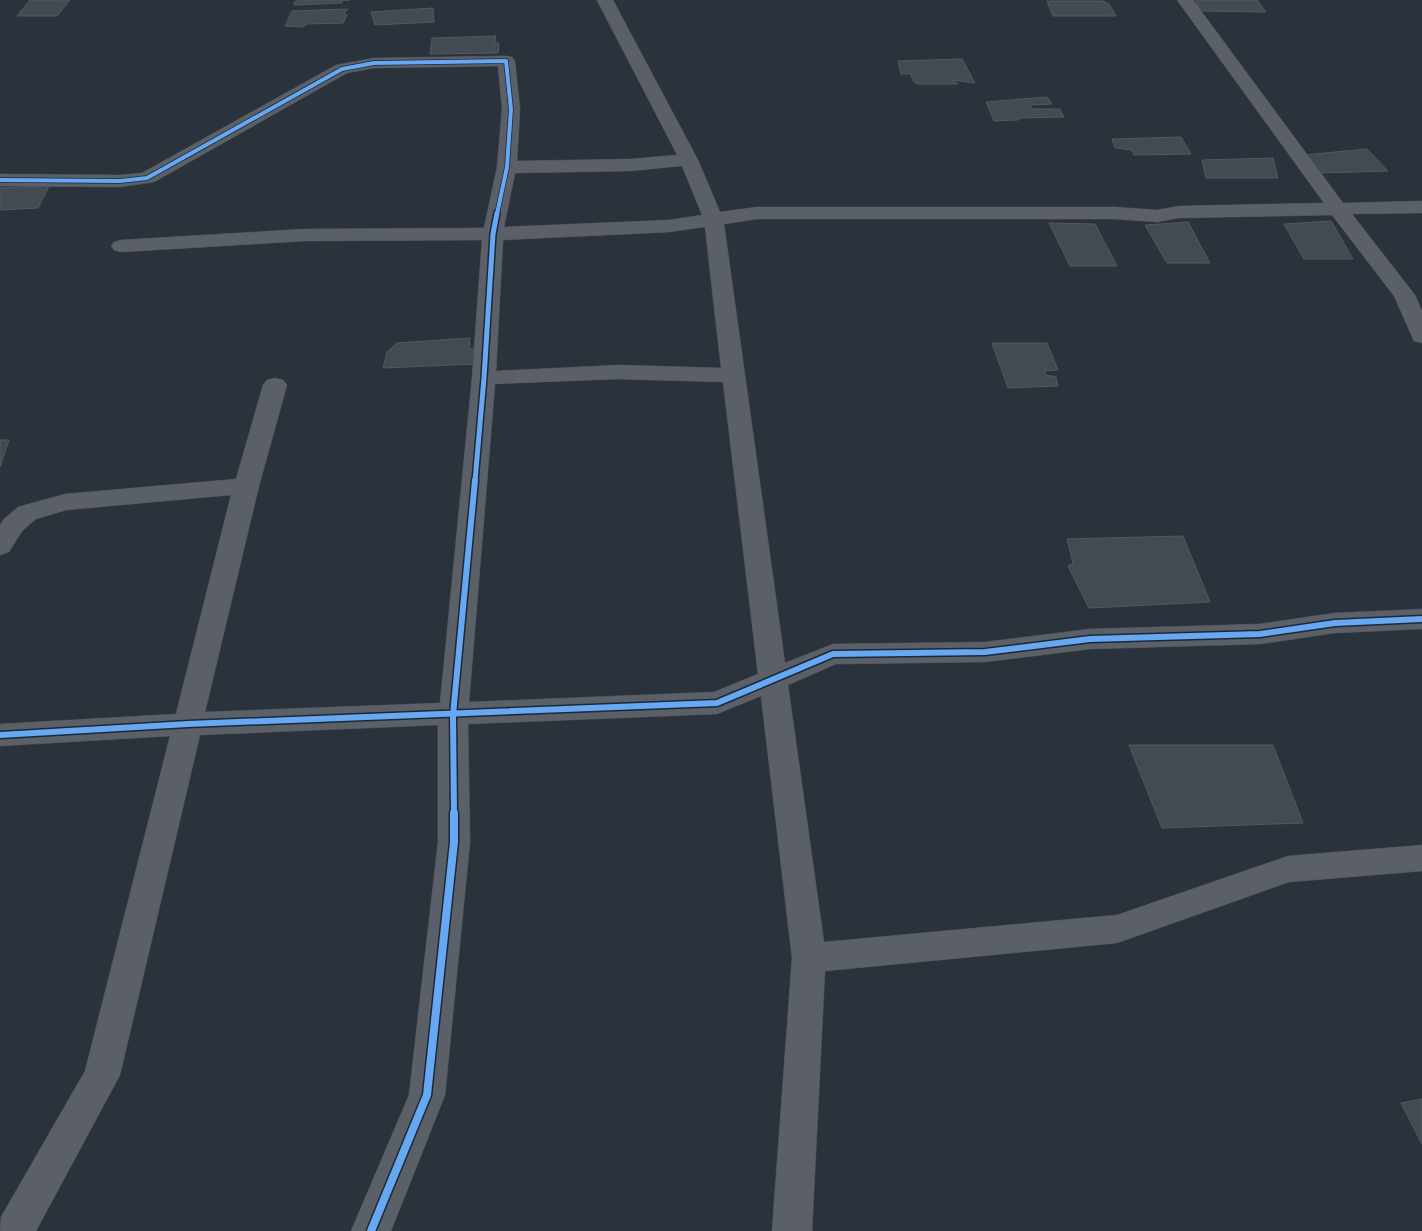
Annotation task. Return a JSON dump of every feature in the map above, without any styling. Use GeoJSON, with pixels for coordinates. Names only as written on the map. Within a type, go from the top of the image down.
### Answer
{"type":"FeatureCollection","features":[{"type":"Feature","properties":{"kind":"street"},"geometry":{"type":"LineString","coordinates":[[605,0],[689,160],[714,220],[809,958],[792,1231]]}},
{"type":"Feature","properties":{"kind":"street"},"geometry":{"type":"LineString","coordinates":[[1185,0],[1338,209],[1404,294],[1422,336]]}},
{"type":"Feature","properties":{"kind":"street"},"geometry":{"type":"LineString","coordinates":[[0,180],[120,181],[147,178],[342,69],[374,63],[506,61],[511,109],[507,167],[493,234],[484,378],[453,714],[454,842],[427,1095],[371,1231]]}},
{"type":"Feature","properties":{"kind":"street"},"geometry":{"type":"LineString","coordinates":[[507,167],[630,165],[689,160]]}},
{"type":"Feature","properties":{"kind":"street"},"geometry":{"type":"LineString","coordinates":[[120,246],[305,235],[493,234],[669,226],[757,213],[1115,213],[1157,216],[1179,212],[1422,207]]}},
{"type":"Feature","properties":{"kind":"street"},"geometry":{"type":"LineString","coordinates":[[484,378],[618,372],[734,375]]}},
{"type":"Feature","properties":{"kind":"street"},"geometry":{"type":"LineString","coordinates":[[15,1231],[102,1075],[246,486],[275,385]]}},
{"type":"Feature","properties":{"kind":"street"},"geometry":{"type":"LineString","coordinates":[[0,546],[12,525],[27,513],[65,502],[246,486]]}},
{"type":"Feature","properties":{"kind":"street"},"geometry":{"type":"LineString","coordinates":[[0,735],[188,724],[717,702],[833,654],[985,652],[1090,639],[1260,634],[1335,623],[1422,619]]}},
{"type":"Feature","properties":{"kind":"street"},"geometry":{"type":"LineString","coordinates":[[809,958],[1117,929],[1288,869],[1422,858]]}},
{"type":"Feature","properties":{"kind":"building"},"geometry":{"type":"Polygon","coordinates":[[[30,0],[70,0],[57,16],[17,16],[30,0]]]}},
{"type":"Feature","properties":{"kind":"building"},"geometry":{"type":"Polygon","coordinates":[[[300,0],[343,0],[342,3],[294,5],[294,2],[300,0]]]}},
{"type":"Feature","properties":{"kind":"building"},"geometry":{"type":"Polygon","coordinates":[[[1195,0],[1257,0],[1266,12],[1201,11],[1195,0]]]}},
{"type":"Feature","properties":{"kind":"building"},"geometry":{"type":"Polygon","coordinates":[[[1047,1],[1103,1],[1109,4],[1116,16],[1053,16],[1047,1]]]}},
{"type":"Feature","properties":{"kind":"building"},"geometry":{"type":"Polygon","coordinates":[[[433,8],[434,22],[375,25],[371,12],[433,8]]]}},
{"type":"Feature","properties":{"kind":"building"},"geometry":{"type":"Polygon","coordinates":[[[348,9],[344,13],[347,15],[343,23],[307,24],[303,27],[285,26],[292,11],[348,9]]]}},
{"type":"Feature","properties":{"kind":"building"},"geometry":{"type":"Polygon","coordinates":[[[496,36],[495,43],[499,43],[498,53],[430,54],[432,38],[496,36]]]}},
{"type":"Feature","properties":{"kind":"building"},"geometry":{"type":"Polygon","coordinates":[[[962,59],[975,83],[952,80],[958,84],[917,84],[913,81],[911,74],[901,74],[898,61],[962,59]]]}},
{"type":"Feature","properties":{"kind":"building"},"geometry":{"type":"Polygon","coordinates":[[[1047,97],[1052,104],[1029,105],[1033,109],[1060,109],[1064,117],[1019,118],[1018,120],[994,121],[986,102],[1047,97]]]}},
{"type":"Feature","properties":{"kind":"building"},"geometry":{"type":"Polygon","coordinates":[[[1181,137],[1191,154],[1134,155],[1132,150],[1115,148],[1112,139],[1181,137]]]}},
{"type":"Feature","properties":{"kind":"building"},"geometry":{"type":"Polygon","coordinates":[[[1367,149],[1388,171],[1320,173],[1304,155],[1367,149]]]}},
{"type":"Feature","properties":{"kind":"building"},"geometry":{"type":"Polygon","coordinates":[[[1273,158],[1278,178],[1206,178],[1202,160],[1273,158]]]}},
{"type":"Feature","properties":{"kind":"building"},"geometry":{"type":"Polygon","coordinates":[[[49,186],[38,208],[0,210],[0,188],[49,186]]]}},
{"type":"Feature","properties":{"kind":"building"},"geometry":{"type":"Polygon","coordinates":[[[1331,221],[1353,259],[1304,259],[1284,224],[1331,221]]]}},
{"type":"Feature","properties":{"kind":"building"},"geometry":{"type":"Polygon","coordinates":[[[1188,222],[1210,263],[1167,263],[1145,225],[1188,222]]]}},
{"type":"Feature","properties":{"kind":"building"},"geometry":{"type":"Polygon","coordinates":[[[1049,223],[1095,224],[1117,266],[1070,266],[1049,223]]]}},
{"type":"Feature","properties":{"kind":"building"},"geometry":{"type":"Polygon","coordinates":[[[470,338],[469,349],[475,348],[475,364],[383,368],[387,352],[397,343],[470,338]]]}},
{"type":"Feature","properties":{"kind":"building"},"geometry":{"type":"Polygon","coordinates":[[[992,343],[1047,343],[1058,370],[1044,371],[1046,375],[1056,377],[1058,386],[1008,388],[992,343]]]}},
{"type":"Feature","properties":{"kind":"building"},"geometry":{"type":"Polygon","coordinates":[[[0,440],[9,440],[0,467],[0,440]]]}},
{"type":"Feature","properties":{"kind":"building"},"geometry":{"type":"Polygon","coordinates":[[[1183,536],[1210,602],[1089,608],[1068,566],[1073,563],[1067,539],[1183,536]]]}},
{"type":"Feature","properties":{"kind":"building"},"geometry":{"type":"Polygon","coordinates":[[[1129,745],[1273,745],[1303,823],[1162,828],[1129,745]]]}},
{"type":"Feature","properties":{"kind":"building"},"geometry":{"type":"Polygon","coordinates":[[[1422,1099],[1422,1144],[1401,1103],[1422,1099]]]}},
{"type":"Feature","properties":{"kind":"cycle path"},"geometry":{"type":"LineString","coordinates":[[0,180],[120,181],[147,178],[342,69],[374,63],[506,61],[511,109],[507,167],[493,234],[484,378],[453,715],[454,842],[427,1095],[371,1231]]}},
{"type":"Feature","properties":{"kind":"cycle path"},"geometry":{"type":"LineString","coordinates":[[0,735],[188,724],[717,703],[833,654],[985,652],[1090,639],[1260,634],[1335,623],[1422,619]]}}]}
